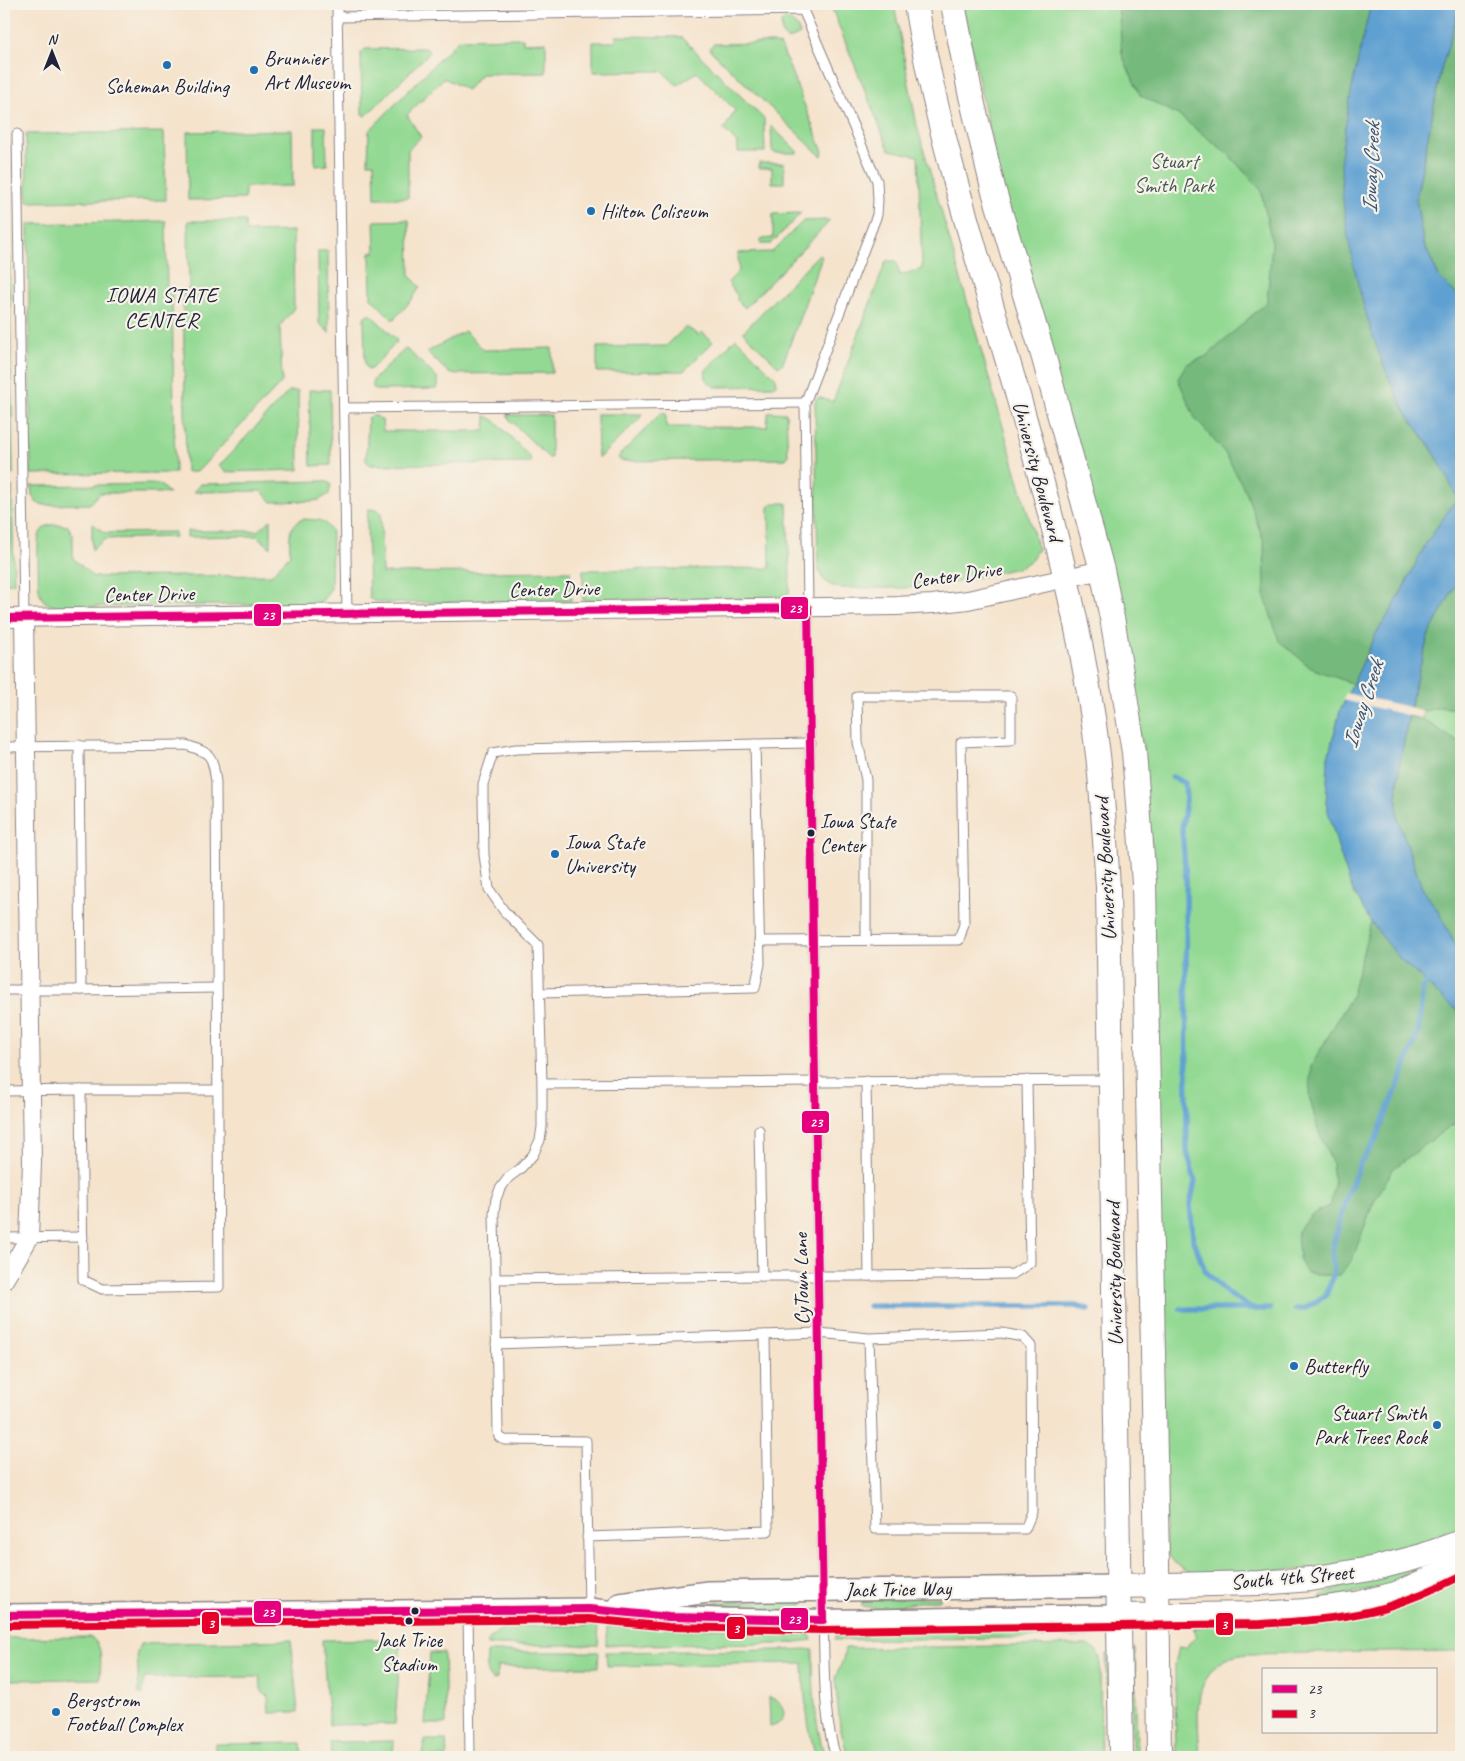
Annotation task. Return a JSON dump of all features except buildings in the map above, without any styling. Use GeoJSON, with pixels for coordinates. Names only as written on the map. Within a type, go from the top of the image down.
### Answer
{"type":"FeatureCollection","features":[{"type":"Feature","properties":{"kind":"main road","name":"University Boulevard"},"geometry":{"type":"LineString","coordinates":[[916,4],[938,115],[962,206],[1041,479],[1066,578],[1080,638],[1098,756],[1108,887],[1121,1757]]}},
{"type":"Feature","properties":{"kind":"main road","name":"University Boulevard"},"geometry":{"type":"LineString","coordinates":[[953,4],[970,92],[993,188],[1044,358],[1102,570],[1114,623],[1134,752],[1144,883],[1158,1586],[1159,1757]]}},
{"type":"Feature","properties":{"kind":"main road","name":"South 4th Street"},"geometry":{"type":"LineString","coordinates":[[1119,1586],[1311,1579],[1376,1568],[1422,1556],[1461,1542]]}},
{"type":"Feature","properties":{"kind":"main road","name":"South 4th Street"},"geometry":{"type":"LineString","coordinates":[[1119,1616],[1287,1612],[1356,1604],[1396,1594],[1461,1565]]}},
{"type":"Feature","properties":{"kind":"street","name":"Center Drive"},"geometry":{"type":"LineString","coordinates":[[4,618],[808,608],[932,604],[968,600],[1102,570]]}},
{"type":"Feature","properties":{"kind":"street"},"geometry":{"type":"LineString","coordinates":[[4,1280],[29,1238],[32,1163],[24,618]]}},
{"type":"Feature","properties":{"kind":"street","name":"Jack Trice Way"},"geometry":{"type":"LineString","coordinates":[[589,1609],[708,1592],[1119,1586]]}},
{"type":"Feature","properties":{"kind":"street","name":"Jack Trice Way"},"geometry":{"type":"LineString","coordinates":[[4,1615],[589,1609],[679,1617],[823,1620],[1119,1616]]}},
{"type":"Feature","properties":{"kind":"lane"},"geometry":{"type":"LineString","coordinates":[[337,4],[348,614]]}},
{"type":"Feature","properties":{"kind":"lane"},"geometry":{"type":"LineString","coordinates":[[337,17],[803,10],[877,181],[878,200],[877,215],[867,244],[805,403],[344,408]]}},
{"type":"Feature","properties":{"kind":"lane"},"geometry":{"type":"LineString","coordinates":[[16,134],[24,618]]}},
{"type":"Feature","properties":{"kind":"lane","name":"CyTown Lane"},"geometry":{"type":"LineString","coordinates":[[805,403],[823,1620],[827,1716],[836,1757]]}},
{"type":"Feature","properties":{"kind":"lane"},"geometry":{"type":"LineString","coordinates":[[759,941],[959,940],[964,924],[961,742],[1011,740],[1011,696],[857,696],[858,742],[866,780],[866,940]]}},
{"type":"Feature","properties":{"kind":"lane"},"geometry":{"type":"LineString","coordinates":[[589,1609],[586,1442],[510,1441],[499,1437],[498,1432],[494,1212],[500,1189],[508,1177],[532,1155],[540,1140],[542,1127],[542,1084],[538,945],[504,911],[489,889],[484,856],[483,784],[493,753],[516,749],[811,743]]}},
{"type":"Feature","properties":{"kind":"lane"},"geometry":{"type":"LineString","coordinates":[[539,993],[755,988],[760,964],[755,744]]}},
{"type":"Feature","properties":{"kind":"lane"},"geometry":{"type":"LineString","coordinates":[[79,745],[81,990]]}},
{"type":"Feature","properties":{"kind":"lane"},"geometry":{"type":"LineString","coordinates":[[4,747],[186,745],[204,751],[213,761],[216,782],[218,1287],[102,1289],[83,1280],[81,1090]]}},
{"type":"Feature","properties":{"kind":"lane"},"geometry":{"type":"LineString","coordinates":[[4,990],[217,988]]}},
{"type":"Feature","properties":{"kind":"lane"},"geometry":{"type":"LineString","coordinates":[[495,1280],[1013,1274],[1030,1263],[1027,1080]]}},
{"type":"Feature","properties":{"kind":"lane"},"geometry":{"type":"LineString","coordinates":[[542,1084],[1111,1080]]}},
{"type":"Feature","properties":{"kind":"lane"},"geometry":{"type":"LineString","coordinates":[[866,1082],[869,1276]]}},
{"type":"Feature","properties":{"kind":"lane"},"geometry":{"type":"LineString","coordinates":[[4,1091],[217,1090]]}},
{"type":"Feature","properties":{"kind":"lane"},"geometry":{"type":"LineString","coordinates":[[759,1130],[762,1276]]}},
{"type":"Feature","properties":{"kind":"lane"},"geometry":{"type":"LineString","coordinates":[[4,1238],[83,1237]]}},
{"type":"Feature","properties":{"kind":"lane"},"geometry":{"type":"LineString","coordinates":[[496,1344],[819,1334],[869,1338],[1002,1333],[1023,1337],[1031,1346],[1032,1512],[1025,1529],[875,1529],[869,1338]]}},
{"type":"Feature","properties":{"kind":"lane"},"geometry":{"type":"LineString","coordinates":[[587,1537],[768,1531],[765,1335]]}},
{"type":"Feature","properties":{"kind":"lane"},"geometry":{"type":"LineString","coordinates":[[468,1610],[470,1757]]}},
{"type":"Feature","properties":{"kind":"green space"},"geometry":{"type":"Polygon","coordinates":[[[830,4],[894,4],[917,126],[1038,549],[1030,561],[1021,567],[944,585],[905,588],[836,587],[826,582],[818,568],[815,402],[818,397],[833,402],[886,261],[896,261],[900,275],[922,269],[918,156],[889,150],[830,4]]]}},
{"type":"Feature","properties":{"kind":"green space","name":"Stuart Smith Park"},"geometry":{"type":"Polygon","coordinates":[[[962,4],[1371,4],[1355,72],[1376,634],[1340,711],[1328,757],[1351,887],[1371,922],[1400,959],[1461,1013],[1461,1534],[1334,1568],[1194,1574],[1177,1565],[1166,1549],[1143,747],[999,174],[962,4]]]}},
{"type":"Feature","properties":{"kind":"green space"},"geometry":{"type":"Polygon","coordinates":[[[1118,4],[1371,4],[1350,99],[1368,318],[1381,358],[1403,408],[1444,467],[1457,498],[1427,542],[1393,608],[1376,634],[1353,684],[1311,668],[1279,641],[1265,597],[1264,542],[1246,492],[1225,453],[1195,418],[1178,379],[1187,364],[1207,356],[1267,302],[1272,244],[1261,190],[1227,153],[1178,115],[1140,95],[1122,55],[1118,4]]]}},
{"type":"Feature","properties":{"kind":"green space"},"geometry":{"type":"Polygon","coordinates":[[[1459,4],[1461,4],[1461,299],[1439,277],[1423,242],[1416,199],[1441,70],[1459,4]]]}},
{"type":"Feature","properties":{"kind":"green space"},"geometry":{"type":"Polygon","coordinates":[[[784,19],[794,24],[800,34],[788,40],[782,34],[781,22],[784,19]]]}},
{"type":"Feature","properties":{"kind":"green space"},"geometry":{"type":"Polygon","coordinates":[[[616,36],[681,37],[764,119],[765,152],[738,152],[738,144],[724,130],[735,110],[697,72],[677,85],[662,71],[593,72],[593,42],[616,42],[616,36]]]}},
{"type":"Feature","properties":{"kind":"green space"},"geometry":{"type":"Polygon","coordinates":[[[523,38],[523,43],[546,42],[546,73],[481,74],[467,90],[444,78],[407,115],[421,137],[408,150],[408,198],[375,198],[374,163],[368,163],[369,131],[458,40],[523,38]]]}},
{"type":"Feature","properties":{"kind":"green space"},"geometry":{"type":"Polygon","coordinates":[[[773,43],[781,46],[823,152],[822,156],[711,51],[710,47],[713,44],[773,43]]]}},
{"type":"Feature","properties":{"kind":"green space"},"geometry":{"type":"Polygon","coordinates":[[[365,49],[427,49],[429,52],[427,55],[364,116],[362,114],[361,53],[365,49]]]}},
{"type":"Feature","properties":{"kind":"green space"},"geometry":{"type":"Polygon","coordinates":[[[771,126],[797,153],[775,153],[772,151],[771,126]]]}},
{"type":"Feature","properties":{"kind":"green space"},"geometry":{"type":"Polygon","coordinates":[[[315,127],[326,127],[327,165],[315,166],[315,127]]]}},
{"type":"Feature","properties":{"kind":"green space"},"geometry":{"type":"Polygon","coordinates":[[[292,130],[293,186],[245,187],[245,199],[188,200],[187,132],[292,130]]]}},
{"type":"Feature","properties":{"kind":"green space"},"geometry":{"type":"Polygon","coordinates":[[[164,132],[166,200],[27,202],[26,134],[164,132]]]}},
{"type":"Feature","properties":{"kind":"green space"},"geometry":{"type":"Polygon","coordinates":[[[4,134],[8,134],[9,201],[4,201],[4,134]]]}},
{"type":"Feature","properties":{"kind":"green space"},"geometry":{"type":"Polygon","coordinates":[[[759,163],[784,163],[784,183],[772,183],[772,168],[759,168],[759,163]]]}},
{"type":"Feature","properties":{"kind":"green space"},"geometry":{"type":"Polygon","coordinates":[[[801,213],[771,244],[761,244],[761,239],[773,238],[773,214],[801,213]]]}},
{"type":"Feature","properties":{"kind":"green space"},"geometry":{"type":"Polygon","coordinates":[[[409,220],[410,276],[420,287],[411,301],[393,320],[371,298],[370,252],[375,252],[374,221],[409,220]]]}},
{"type":"Feature","properties":{"kind":"green space"},"geometry":{"type":"Polygon","coordinates":[[[829,220],[745,308],[736,299],[738,297],[728,282],[739,271],[738,253],[772,252],[803,221],[829,220]]]}},
{"type":"Feature","properties":{"kind":"green space"},"geometry":{"type":"Polygon","coordinates":[[[166,221],[167,290],[172,290],[175,473],[31,474],[28,224],[166,221]]]}},
{"type":"Feature","properties":{"kind":"green space"},"geometry":{"type":"Polygon","coordinates":[[[188,221],[245,221],[246,232],[293,231],[294,308],[280,326],[282,382],[197,472],[186,472],[183,290],[189,289],[188,221]]]}},
{"type":"Feature","properties":{"kind":"green space"},"geometry":{"type":"Polygon","coordinates":[[[4,225],[9,225],[13,474],[4,475],[4,225]]]}},
{"type":"Feature","properties":{"kind":"green space"},"geometry":{"type":"Polygon","coordinates":[[[318,251],[328,251],[329,333],[319,323],[318,251]]]}},
{"type":"Feature","properties":{"kind":"green space"},"geometry":{"type":"Polygon","coordinates":[[[819,254],[822,256],[783,363],[778,366],[743,332],[819,254]]]}},
{"type":"Feature","properties":{"kind":"green space"},"geometry":{"type":"Polygon","coordinates":[[[370,314],[397,342],[368,370],[365,364],[364,317],[370,314]]]}},
{"type":"Feature","properties":{"kind":"green space"},"geometry":{"type":"Polygon","coordinates":[[[686,327],[699,335],[702,332],[713,342],[684,371],[597,372],[597,347],[666,346],[686,327]]]}},
{"type":"Feature","properties":{"kind":"green space"},"geometry":{"type":"Polygon","coordinates":[[[465,331],[484,350],[552,348],[552,373],[450,374],[427,352],[465,331]]]}},
{"type":"Feature","properties":{"kind":"green space"},"geometry":{"type":"Polygon","coordinates":[[[736,338],[776,378],[776,384],[773,386],[715,387],[709,382],[706,378],[706,370],[736,338]]]}},
{"type":"Feature","properties":{"kind":"green space"},"geometry":{"type":"Polygon","coordinates":[[[405,349],[438,379],[436,389],[375,390],[373,388],[373,380],[405,349]]]}},
{"type":"Feature","properties":{"kind":"green space"},"geometry":{"type":"Polygon","coordinates":[[[309,390],[330,390],[331,465],[311,466],[309,390]]]}},
{"type":"Feature","properties":{"kind":"green space"},"geometry":{"type":"Polygon","coordinates":[[[289,391],[298,391],[299,470],[225,472],[219,466],[289,391]]]}},
{"type":"Feature","properties":{"kind":"green space"},"geometry":{"type":"Polygon","coordinates":[[[661,413],[666,414],[666,427],[767,427],[768,413],[786,413],[788,456],[786,459],[621,461],[618,457],[661,413]]]}},
{"type":"Feature","properties":{"kind":"green space"},"geometry":{"type":"Polygon","coordinates":[[[597,414],[642,414],[598,457],[597,414]]]}},
{"type":"Feature","properties":{"kind":"green space"},"geometry":{"type":"Polygon","coordinates":[[[507,415],[551,415],[551,458],[510,420],[507,415]]]}},
{"type":"Feature","properties":{"kind":"green space"},"geometry":{"type":"Polygon","coordinates":[[[372,416],[382,420],[383,431],[485,431],[486,416],[495,421],[529,456],[531,461],[529,463],[370,465],[366,461],[368,418],[372,416]]]}},
{"type":"Feature","properties":{"kind":"green space"},"geometry":{"type":"Polygon","coordinates":[[[325,481],[331,484],[329,494],[313,501],[272,502],[261,491],[194,492],[201,484],[325,481]]]}},
{"type":"Feature","properties":{"kind":"green space"},"geometry":{"type":"Polygon","coordinates":[[[159,484],[169,493],[100,493],[90,504],[44,505],[36,502],[32,495],[31,486],[159,484]]]}},
{"type":"Feature","properties":{"kind":"green space"},"geometry":{"type":"Polygon","coordinates":[[[4,486],[12,486],[14,583],[4,583],[4,486]]]}},
{"type":"Feature","properties":{"kind":"green space"},"geometry":{"type":"Polygon","coordinates":[[[773,503],[787,503],[790,575],[789,593],[786,595],[774,598],[583,600],[583,570],[770,568],[769,507],[773,503]]]}},
{"type":"Feature","properties":{"kind":"green space"},"geometry":{"type":"Polygon","coordinates":[[[368,509],[378,510],[381,513],[382,573],[570,571],[571,601],[388,603],[374,601],[369,598],[368,509]]]}},
{"type":"Feature","properties":{"kind":"green space"},"geometry":{"type":"Polygon","coordinates":[[[303,519],[319,520],[325,523],[332,532],[331,588],[322,601],[308,604],[60,607],[46,603],[42,599],[38,580],[38,547],[40,533],[49,525],[68,526],[73,535],[73,558],[93,577],[271,575],[290,555],[291,529],[303,519]]]}},
{"type":"Feature","properties":{"kind":"green space"},"geometry":{"type":"Polygon","coordinates":[[[271,520],[271,548],[257,536],[187,537],[187,531],[257,531],[271,520]]]}},
{"type":"Feature","properties":{"kind":"green space"},"geometry":{"type":"Polygon","coordinates":[[[92,523],[105,533],[175,532],[175,537],[105,539],[92,550],[92,523]]]}},
{"type":"Feature","properties":{"kind":"green space"},"geometry":{"type":"Polygon","coordinates":[[[1461,575],[1461,709],[1441,707],[1424,711],[1411,708],[1414,688],[1429,634],[1461,575]]]}},
{"type":"Feature","properties":{"kind":"green space"},"geometry":{"type":"Polygon","coordinates":[[[1441,707],[1461,709],[1461,744],[1422,719],[1424,711],[1441,707]]]}},
{"type":"Feature","properties":{"kind":"green space"},"geometry":{"type":"Polygon","coordinates":[[[1409,716],[1422,719],[1461,744],[1461,956],[1438,911],[1422,888],[1398,819],[1397,792],[1400,761],[1409,716]]]}},
{"type":"Feature","properties":{"kind":"green space"},"geometry":{"type":"Polygon","coordinates":[[[1371,922],[1400,959],[1461,1013],[1461,1125],[1450,1126],[1393,1169],[1373,1204],[1352,1260],[1338,1276],[1319,1275],[1306,1272],[1299,1258],[1297,1232],[1311,1215],[1331,1205],[1334,1185],[1332,1163],[1319,1133],[1309,1096],[1311,1066],[1351,997],[1371,922]]]}},
{"type":"Feature","properties":{"kind":"green space"},"geometry":{"type":"Polygon","coordinates":[[[1460,1552],[1388,1586],[1321,1599],[1321,1595],[1358,1582],[1460,1552]]]}},
{"type":"Feature","properties":{"kind":"green space"},"geometry":{"type":"Polygon","coordinates":[[[1461,1576],[1461,1651],[1246,1654],[1229,1658],[1215,1667],[1201,1689],[1198,1716],[1200,1757],[1176,1757],[1175,1664],[1179,1647],[1186,1648],[1197,1637],[1194,1629],[1461,1576]]]}},
{"type":"Feature","properties":{"kind":"green space"},"geometry":{"type":"Polygon","coordinates":[[[940,1597],[940,1600],[918,1602],[884,1609],[862,1606],[862,1600],[940,1597]]]}},
{"type":"Feature","properties":{"kind":"green space"},"geometry":{"type":"Polygon","coordinates":[[[788,1600],[802,1602],[802,1608],[782,1611],[703,1609],[704,1603],[788,1600]]]}},
{"type":"Feature","properties":{"kind":"green space"},"geometry":{"type":"Polygon","coordinates":[[[597,1625],[598,1645],[487,1645],[492,1636],[507,1627],[597,1625]]]}},
{"type":"Feature","properties":{"kind":"green space"},"geometry":{"type":"Polygon","coordinates":[[[607,1626],[802,1630],[811,1636],[812,1640],[782,1644],[606,1645],[607,1626]]]}},
{"type":"Feature","properties":{"kind":"green space"},"geometry":{"type":"Polygon","coordinates":[[[1070,1626],[1090,1632],[1090,1637],[834,1640],[842,1629],[1070,1626]]]}},
{"type":"Feature","properties":{"kind":"green space"},"geometry":{"type":"Polygon","coordinates":[[[89,1637],[94,1640],[100,1649],[100,1679],[4,1680],[4,1638],[89,1637]]]}},
{"type":"Feature","properties":{"kind":"green space"},"geometry":{"type":"Polygon","coordinates":[[[401,1639],[395,1724],[329,1725],[322,1640],[401,1639]]]}},
{"type":"Feature","properties":{"kind":"green space"},"geometry":{"type":"Polygon","coordinates":[[[291,1640],[298,1712],[269,1713],[268,1696],[262,1691],[260,1677],[144,1678],[143,1694],[139,1694],[137,1652],[140,1644],[291,1640]]]}},
{"type":"Feature","properties":{"kind":"green space"},"geometry":{"type":"Polygon","coordinates":[[[1087,1645],[1096,1650],[1100,1658],[1101,1757],[848,1757],[840,1727],[835,1678],[843,1660],[845,1648],[1087,1645]]]}},
{"type":"Feature","properties":{"kind":"green space"},"geometry":{"type":"Polygon","coordinates":[[[1131,1649],[1135,1649],[1137,1757],[1132,1757],[1131,1649]]]}},
{"type":"Feature","properties":{"kind":"green space"},"geometry":{"type":"Polygon","coordinates":[[[782,1650],[813,1650],[816,1717],[825,1757],[816,1757],[810,1734],[806,1711],[803,1663],[607,1666],[606,1652],[782,1650]]]}},
{"type":"Feature","properties":{"kind":"green space"},"geometry":{"type":"Polygon","coordinates":[[[599,1652],[598,1667],[497,1667],[497,1679],[493,1681],[489,1675],[487,1665],[487,1653],[599,1652]]]}},
{"type":"Feature","properties":{"kind":"green space"},"geometry":{"type":"Polygon","coordinates":[[[430,1653],[444,1653],[446,1724],[425,1724],[430,1653]]]}},
{"type":"Feature","properties":{"kind":"green space"},"geometry":{"type":"Polygon","coordinates":[[[1108,1654],[1111,1757],[1108,1757],[1106,1655],[1108,1654]]]}},
{"type":"Feature","properties":{"kind":"green space"},"geometry":{"type":"Polygon","coordinates":[[[769,1697],[780,1703],[784,1712],[781,1721],[770,1727],[769,1697]]]}},
{"type":"Feature","properties":{"kind":"green space"},"geometry":{"type":"Polygon","coordinates":[[[424,1740],[446,1740],[447,1757],[423,1757],[424,1740]]]}},
{"type":"Feature","properties":{"kind":"green space"},"geometry":{"type":"Polygon","coordinates":[[[394,1741],[393,1757],[331,1757],[330,1742],[394,1741]]]}},
{"type":"Feature","properties":{"kind":"green space"},"geometry":{"type":"Polygon","coordinates":[[[301,1743],[302,1757],[215,1757],[215,1744],[301,1743]]]}},
{"type":"Feature","properties":{"kind":"water","name":"Ioway Creek"},"geometry":{"type":"Polygon","coordinates":[[[1371,4],[1459,4],[1441,70],[1416,199],[1423,242],[1439,277],[1461,299],[1461,575],[1429,634],[1414,688],[1400,761],[1397,792],[1398,819],[1422,888],[1438,911],[1461,956],[1461,1013],[1400,959],[1371,922],[1351,887],[1326,804],[1328,757],[1340,711],[1376,634],[1393,608],[1427,542],[1457,498],[1427,441],[1405,411],[1378,350],[1358,285],[1345,218],[1341,156],[1351,92],[1371,4]]]}},
{"type":"Feature","properties":{"kind":"pier"},"geometry":{"type":"Polygon","coordinates":[[[1346,693],[1413,708],[1411,716],[1343,700],[1346,693]]]}},
{"type":"Feature","properties":{"kind":"waterway"},"geometry":{"type":"LineString","coordinates":[[1172,777],[1185,783],[1186,800],[1182,829],[1186,880],[1187,1152],[1195,1181],[1190,1204],[1193,1238],[1205,1271],[1227,1293],[1252,1309],[1270,1309]]}},
{"type":"Feature","properties":{"kind":"waterway"},"geometry":{"type":"LineString","coordinates":[[1295,1309],[1304,1309],[1326,1295],[1334,1275],[1332,1249],[1347,1196],[1360,1163],[1374,1143],[1400,1081],[1418,1033],[1423,988],[1431,977]]}},
{"type":"Feature","properties":{"kind":"waterway"},"geometry":{"type":"LineString","coordinates":[[869,1306],[1075,1306],[1088,1309]]}},
{"type":"Feature","properties":{"kind":"waterway"},"geometry":{"type":"LineString","coordinates":[[1180,1309],[1251,1309]]}},
{"type":"Feature","properties":{"kind":"transit line","name":"23"},"geometry":{"type":"LineString","coordinates":[[4,618],[808,608],[823,1620],[669,1617],[589,1609],[4,1615]]}},
{"type":"Feature","properties":{"kind":"transit line","name":"3"},"geometry":{"type":"LineString","coordinates":[[4,1625],[589,1619],[669,1627],[823,1630],[1260,1624],[1324,1619],[1371,1611],[1415,1597],[1461,1576]]}},
{"type":"Feature","properties":{"kind":"place","name":"Scheman Building"},"geometry":{"type":"Point","coordinates":[167,65]}},
{"type":"Feature","properties":{"kind":"place","name":"Brunnier Art Museum"},"geometry":{"type":"Point","coordinates":[254,70]}},
{"type":"Feature","properties":{"kind":"place","name":"Hilton Coliseum"},"geometry":{"type":"Point","coordinates":[591,211]}},
{"type":"Feature","properties":{"kind":"place","name":"Iowa State Center"},"geometry":{"type":"Point","coordinates":[811,833]}},
{"type":"Feature","properties":{"kind":"place","name":"Iowa State University"},"geometry":{"type":"Point","coordinates":[555,854]}},
{"type":"Feature","properties":{"kind":"place","name":"Butterfly"},"geometry":{"type":"Point","coordinates":[1294,1366]}},
{"type":"Feature","properties":{"kind":"place","name":"Stuart Smith Park Trees Rock"},"geometry":{"type":"Point","coordinates":[1437,1425]}},
{"type":"Feature","properties":{"kind":"place","name":"Jack Trice Stadium"},"geometry":{"type":"Point","coordinates":[409,1621]}},
{"type":"Feature","properties":{"kind":"place","name":"Bergstrom Football Complex"},"geometry":{"type":"Point","coordinates":[56,1712]}},
{"type":"Feature","properties":{"kind":"district","name":"IOWA STATE CENTER"},"geometry":{"type":"Point","coordinates":[162,306]}}]}
